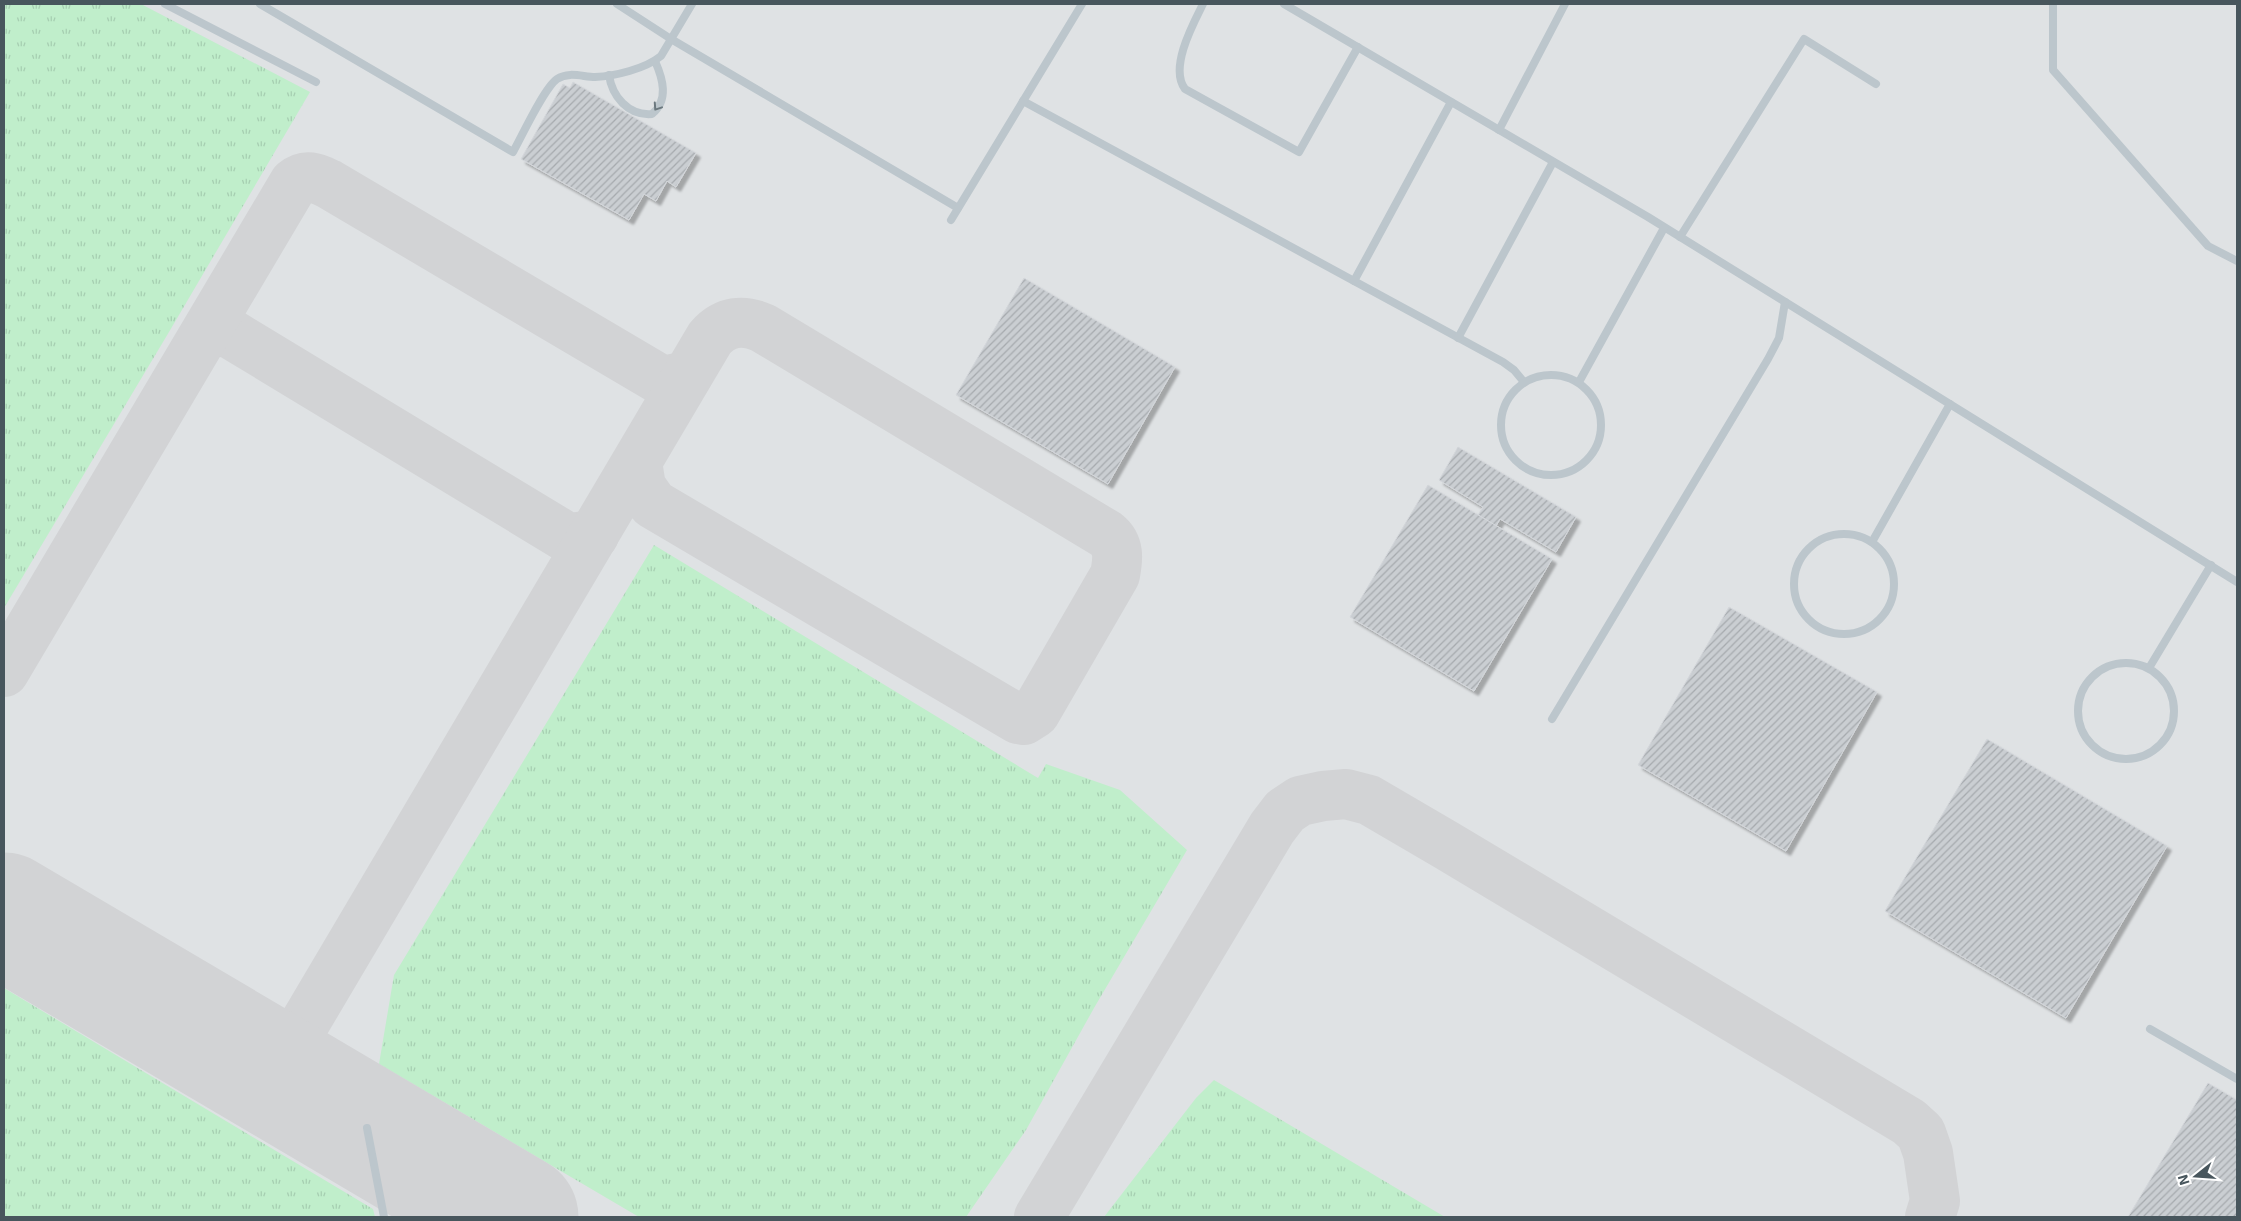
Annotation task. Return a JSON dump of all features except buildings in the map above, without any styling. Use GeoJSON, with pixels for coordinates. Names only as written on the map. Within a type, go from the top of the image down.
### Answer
{"type":"FeatureCollection","features":[{"type":"Feature","properties":{"kind":"lane"},"geometry":{"type":"LineString","coordinates":[[165,4],[316,82]]}},
{"type":"Feature","properties":{"kind":"lane"},"geometry":{"type":"LineString","coordinates":[[260,4],[513,152],[548,89],[557,79],[578,74],[595,77],[609,75],[655,61],[661,56],[692,4]]}},
{"type":"Feature","properties":{"kind":"lane"},"geometry":{"type":"LineString","coordinates":[[617,4],[671,40],[958,208]]}},
{"type":"Feature","properties":{"kind":"lane"},"geometry":{"type":"LineString","coordinates":[[951,220],[1082,4]]}},
{"type":"Feature","properties":{"kind":"lane"},"geometry":{"type":"LineString","coordinates":[[1203,4],[1185,44],[1179,72],[1180,83],[1185,89],[1299,152],[1358,47]]}},
{"type":"Feature","properties":{"kind":"lane"},"geometry":{"type":"LineString","coordinates":[[1284,4],[1680,237],[2237,582]]}},
{"type":"Feature","properties":{"kind":"lane"},"geometry":{"type":"LineString","coordinates":[[1499,130],[1565,4]]}},
{"type":"Feature","properties":{"kind":"lane"},"geometry":{"type":"LineString","coordinates":[[2053,4],[2053,70],[2208,246],[2237,261]]}},
{"type":"Feature","properties":{"kind":"lane"},"geometry":{"type":"LineString","coordinates":[[1680,237],[1804,39],[1876,84]]}},
{"type":"Feature","properties":{"kind":"lane"},"geometry":{"type":"LineString","coordinates":[[609,75],[616,98],[638,113],[652,114],[659,109],[664,87],[655,61]]}},
{"type":"Feature","properties":{"kind":"lane"},"geometry":{"type":"LineString","coordinates":[[1023,101],[1503,362],[1514,370],[1524,382]]}},
{"type":"Feature","properties":{"kind":"lane"},"geometry":{"type":"LineString","coordinates":[[1354,281],[1451,102]]}},
{"type":"Feature","properties":{"kind":"lane"},"geometry":{"type":"LineString","coordinates":[[1458,338],[1553,162]]}},
{"type":"Feature","properties":{"kind":"lane"},"geometry":{"type":"LineString","coordinates":[[1579,382],[1664,228]]}},
{"type":"Feature","properties":{"kind":"lane"},"geometry":{"type":"LineString","coordinates":[[1552,719],[1768,359],[1779,338],[1785,302]]}},
{"type":"Feature","properties":{"kind":"lane"},"geometry":{"type":"LineString","coordinates":[[1546,374],[1563,375],[1579,382],[1591,393],[1599,408],[1602,424],[1600,440],[1592,454],[1581,466],[1566,474],[1550,476],[1534,473],[1520,465],[1508,452],[1502,436],[1500,419],[1505,402],[1516,388],[1530,378],[1546,374]]}},
{"type":"Feature","properties":{"kind":"lane"},"geometry":{"type":"LineString","coordinates":[[1872,542],[1950,404]]}},
{"type":"Feature","properties":{"kind":"lane"},"geometry":{"type":"LineString","coordinates":[[1839,533],[1856,534],[1872,542],[1884,553],[1892,567],[1895,583],[1892,599],[1885,614],[1874,626],[1859,633],[1843,635],[1827,632],[1813,624],[1801,611],[1794,595],[1794,578],[1798,561],[1808,547],[1823,538],[1839,533]]}},
{"type":"Feature","properties":{"kind":"lane"},"geometry":{"type":"LineString","coordinates":[[2149,668],[2211,565]]}},
{"type":"Feature","properties":{"kind":"lane"},"geometry":{"type":"LineString","coordinates":[[2133,663],[2149,668],[2161,678],[2170,691],[2174,706],[2174,722],[2168,737],[2158,749],[2144,757],[2129,760],[2113,758],[2099,752],[2087,741],[2080,726],[2077,710],[2081,694],[2089,680],[2102,669],[2117,664],[2133,663]]}},
{"type":"Feature","properties":{"kind":"lane"},"geometry":{"type":"LineString","coordinates":[[2150,1029],[2237,1079]]}},
{"type":"Feature","properties":{"kind":"lane"},"geometry":{"type":"LineString","coordinates":[[367,1128],[384,1217]]}},
{"type":"Feature","properties":{"kind":"shaded area"},"geometry":{"type":"Polygon","coordinates":[[[4,4],[2237,4],[2237,1217],[4,1217],[4,4]]]}},
{"type":"Feature","properties":{"kind":"green space"},"geometry":{"type":"Polygon","coordinates":[[[4,4],[141,4],[310,92],[4,608],[4,4]]]}},
{"type":"Feature","properties":{"kind":"green space"},"geometry":{"type":"Polygon","coordinates":[[[654,545],[1038,778],[1046,764],[1120,790],[1187,850],[1094,1008],[1026,1130],[966,1217],[639,1217],[379,1064],[394,975],[654,545]]]}},
{"type":"Feature","properties":{"kind":"green space"},"geometry":{"type":"Polygon","coordinates":[[[4,988],[373,1209],[375,1217],[4,1217],[4,988]]]}},
{"type":"Feature","properties":{"kind":"green space"},"geometry":{"type":"Polygon","coordinates":[[[1214,1080],[1445,1217],[1104,1217],[1196,1098],[1214,1080]]]}},
{"type":"Feature","properties":{"kind":"taxiway"},"geometry":{"type":"LineString","coordinates":[[4,672],[294,183],[298,180],[307,177],[329,184],[661,380],[687,376]]}},
{"type":"Feature","properties":{"kind":"taxiway"},"geometry":{"type":"LineString","coordinates":[[289,1083],[283,1065],[284,1058],[710,338],[722,328],[735,323],[748,323],[763,328],[1106,534],[1111,538],[1116,548],[1115,575],[1035,713],[1024,720],[1018,719],[653,504],[641,487],[637,462]]}},
{"type":"Feature","properties":{"kind":"taxiway"},"geometry":{"type":"LineString","coordinates":[[206,333],[219,331],[231,334],[568,538],[594,535]]}},
{"type":"Feature","properties":{"kind":"taxiway"},"geometry":{"type":"LineString","coordinates":[[1039,1217],[1272,828],[1285,811],[1300,801],[1346,794],[1369,800],[1909,1122],[1921,1133],[1928,1153],[1935,1201],[1930,1217]]}},
{"type":"Feature","properties":{"kind":"runway"},"geometry":{"type":"LineString","coordinates":[[4,915],[516,1217]]}}]}
